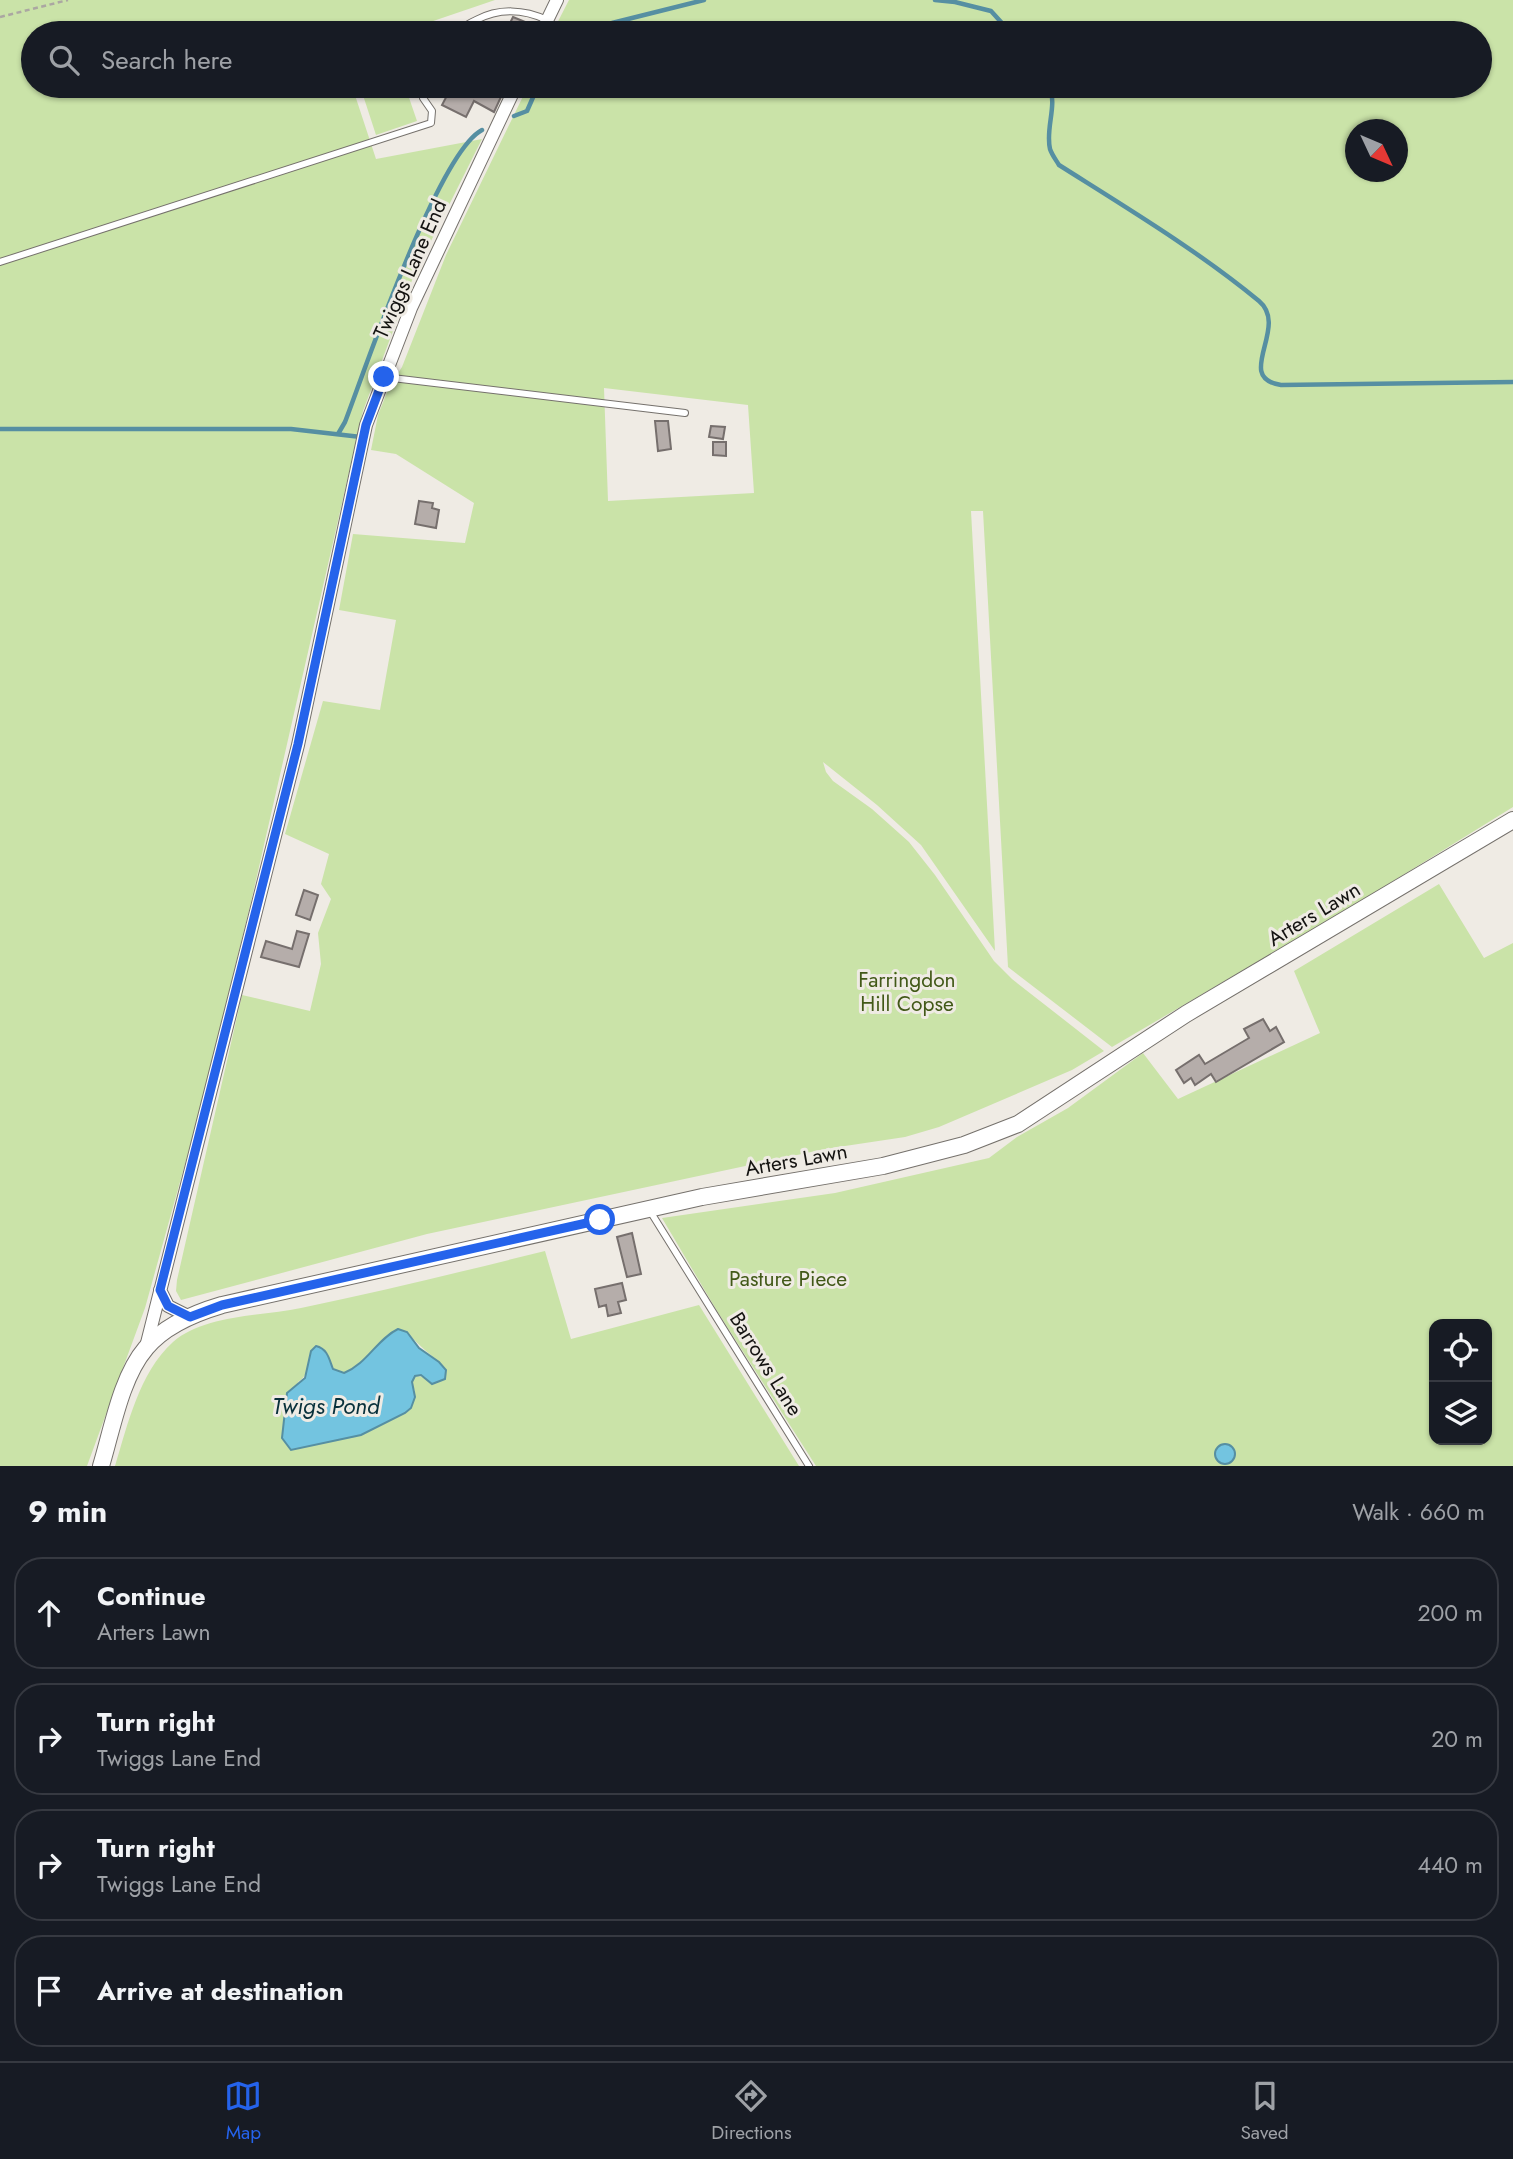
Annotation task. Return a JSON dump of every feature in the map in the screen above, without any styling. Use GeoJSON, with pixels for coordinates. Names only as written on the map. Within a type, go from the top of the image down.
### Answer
{"type":"FeatureCollection","features":[{"type":"Feature","properties":{"kind":"street"},"geometry":{"type":"LineString","coordinates":[[547,20],[557,0]]}},
{"type":"Feature","properties":{"kind":"street","name":"Twiggs Lane End"},"geometry":{"type":"LineString","coordinates":[[146,1348],[298,744],[366,425],[411,308],[510,98]]}},
{"type":"Feature","properties":{"kind":"street","name":"Arters Lawn"},"geometry":{"type":"LineString","coordinates":[[101,1466],[129,1376],[146,1348],[170,1328],[190,1317],[222,1305],[702,1197],[883,1166],[964,1145],[1018,1124],[1186,1014],[1513,820]]}},
{"type":"Feature","properties":{"kind":"street"},"geometry":{"type":"LineString","coordinates":[[160,1290],[168,1306],[190,1317]]}},
{"type":"Feature","properties":{"kind":"lane"},"geometry":{"type":"LineString","coordinates":[[474,21],[489,13],[498,12],[524,12],[547,20]]}},
{"type":"Feature","properties":{"kind":"lane"},"geometry":{"type":"LineString","coordinates":[[0,262],[431,124],[432,111],[424,98]]}},
{"type":"Feature","properties":{"kind":"lane"},"geometry":{"type":"LineString","coordinates":[[384,377],[685,413]]}},
{"type":"Feature","properties":{"kind":"lane","name":"Barrows Lane"},"geometry":{"type":"LineString","coordinates":[[649,1209],[809,1466]]}},
{"type":"Feature","properties":{"kind":"path"},"geometry":{"type":"LineString","coordinates":[[0,17],[68,0]]}},
{"type":"Feature","properties":{"kind":"green space"},"geometry":{"type":"Polygon","coordinates":[[[0,0],[495,0],[433,21],[21,21],[21,98],[356,98],[376,159],[482,139],[414,275],[363,411],[251,902],[198,1117],[145,1308],[87,1466],[0,1466],[0,0]]]}},
{"type":"Feature","properties":{"kind":"green space","name":"Farringdon Hill Copse"},"geometry":{"type":"Polygon","coordinates":[[[569,0],[1513,0],[1513,807],[1361,901],[1112,1047],[1008,967],[983,511],[971,511],[995,951],[921,845],[823,762],[833,781],[872,809],[909,842],[994,961],[1012,979],[1104,1051],[1072,1070],[939,1127],[905,1137],[825,1149],[427,1234],[181,1300],[176,1291],[177,1280],[242,995],[310,1011],[321,964],[318,933],[331,899],[321,884],[329,854],[285,834],[323,701],[380,710],[396,620],[339,610],[353,534],[465,543],[474,503],[396,454],[371,450],[378,415],[389,387],[402,367],[446,255],[522,98],[1492,98],[1492,21],[558,21],[569,0]],[[604,388],[608,501],[754,493],[748,405],[604,388]]]}},
{"type":"Feature","properties":{"kind":"green space"},"geometry":{"type":"Polygon","coordinates":[[[364,98],[409,98],[417,121],[376,135],[364,98]]]}},
{"type":"Feature","properties":{"kind":"green space","name":"Pasture Piece"},"geometry":{"type":"Polygon","coordinates":[[[1439,884],[1484,958],[1513,943],[1513,1466],[816,1466],[717,1311],[662,1218],[835,1193],[989,1158],[1017,1137],[1068,1108],[1143,1053],[1178,1099],[1320,1033],[1294,971],[1439,884]]]}},
{"type":"Feature","properties":{"kind":"green space"},"geometry":{"type":"Polygon","coordinates":[[[545,1251],[571,1339],[699,1305],[799,1466],[115,1466],[130,1416],[151,1369],[173,1342],[186,1333],[217,1321],[301,1308],[545,1251]],[[392,1332],[364,1361],[344,1373],[333,1369],[323,1349],[316,1346],[311,1351],[306,1373],[298,1382],[288,1445],[291,1450],[361,1435],[411,1408],[415,1392],[412,1382],[415,1376],[445,1379],[446,1370],[407,1332],[392,1332]]]}},
{"type":"Feature","properties":{"kind":"water","name":"Twigs Pond"},"geometry":{"type":"Polygon","coordinates":[[[398,1329],[407,1332],[419,1348],[439,1362],[446,1370],[445,1379],[432,1384],[421,1375],[415,1376],[412,1382],[415,1397],[411,1408],[361,1435],[291,1450],[282,1438],[287,1393],[305,1378],[311,1351],[316,1346],[323,1349],[333,1369],[344,1373],[359,1364],[398,1329]]]}},
{"type":"Feature","properties":{"kind":"water"},"geometry":{"type":"Polygon","coordinates":[[[1221,1444],[1229,1444],[1235,1454],[1229,1464],[1221,1464],[1215,1458],[1215,1450],[1221,1444]]]}},
{"type":"Feature","properties":{"kind":"building"},"geometry":{"type":"Polygon","coordinates":[[[446,98],[500,98],[494,112],[474,101],[466,117],[442,105],[446,98]]]}},
{"type":"Feature","properties":{"kind":"building"},"geometry":{"type":"Polygon","coordinates":[[[655,421],[668,421],[671,449],[658,451],[655,421]]]}},
{"type":"Feature","properties":{"kind":"building"},"geometry":{"type":"Polygon","coordinates":[[[711,426],[725,427],[723,439],[709,437],[711,426]]]}},
{"type":"Feature","properties":{"kind":"building"},"geometry":{"type":"Polygon","coordinates":[[[713,442],[726,442],[726,456],[713,455],[713,442]]]}},
{"type":"Feature","properties":{"kind":"building"},"geometry":{"type":"Polygon","coordinates":[[[419,501],[433,503],[432,508],[439,510],[436,528],[415,524],[419,501]]]}},
{"type":"Feature","properties":{"kind":"building"},"geometry":{"type":"Polygon","coordinates":[[[304,890],[318,895],[310,920],[296,915],[304,890]]]}},
{"type":"Feature","properties":{"kind":"building"},"geometry":{"type":"Polygon","coordinates":[[[297,931],[309,934],[299,967],[261,957],[266,941],[292,949],[297,931]]]}},
{"type":"Feature","properties":{"kind":"building"},"geometry":{"type":"Polygon","coordinates":[[[1263,1019],[1270,1031],[1276,1027],[1284,1042],[1216,1082],[1211,1074],[1195,1085],[1191,1078],[1184,1083],[1176,1070],[1199,1055],[1205,1064],[1249,1038],[1244,1029],[1263,1019]]]}},
{"type":"Feature","properties":{"kind":"building"},"geometry":{"type":"Polygon","coordinates":[[[632,1233],[641,1274],[627,1277],[617,1237],[632,1233]]]}},
{"type":"Feature","properties":{"kind":"building"},"geometry":{"type":"Polygon","coordinates":[[[622,1283],[626,1300],[618,1302],[621,1313],[608,1316],[606,1305],[599,1307],[595,1289],[622,1283]]]}},
{"type":"Feature","properties":{"kind":"waterway"},"geometry":{"type":"LineString","coordinates":[[620,21],[704,0]]}},
{"type":"Feature","properties":{"kind":"waterway"},"geometry":{"type":"LineString","coordinates":[[935,0],[991,11],[1000,21]]}},
{"type":"Feature","properties":{"kind":"waterway"},"geometry":{"type":"LineString","coordinates":[[514,116],[527,111],[533,98]]}},
{"type":"Feature","properties":{"kind":"waterway"},"geometry":{"type":"LineString","coordinates":[[1052,98],[1049,141],[1059,165],[1136,213],[1259,301],[1267,312],[1269,324],[1261,362],[1262,373],[1268,380],[1281,385],[1513,382]]}},
{"type":"Feature","properties":{"kind":"waterway"},"geometry":{"type":"LineString","coordinates":[[338,434],[425,218],[464,147],[482,130]]}},
{"type":"Feature","properties":{"kind":"waterway"},"geometry":{"type":"LineString","coordinates":[[0,429],[291,429],[361,437]]}},
{"type":"Feature","properties":{"kind":"route"},"geometry":{"type":"LineString","coordinates":[[384,377],[366,425],[298,744],[160,1290],[168,1306],[181,1315],[190,1317],[222,1305],[600,1220]]}}]}
